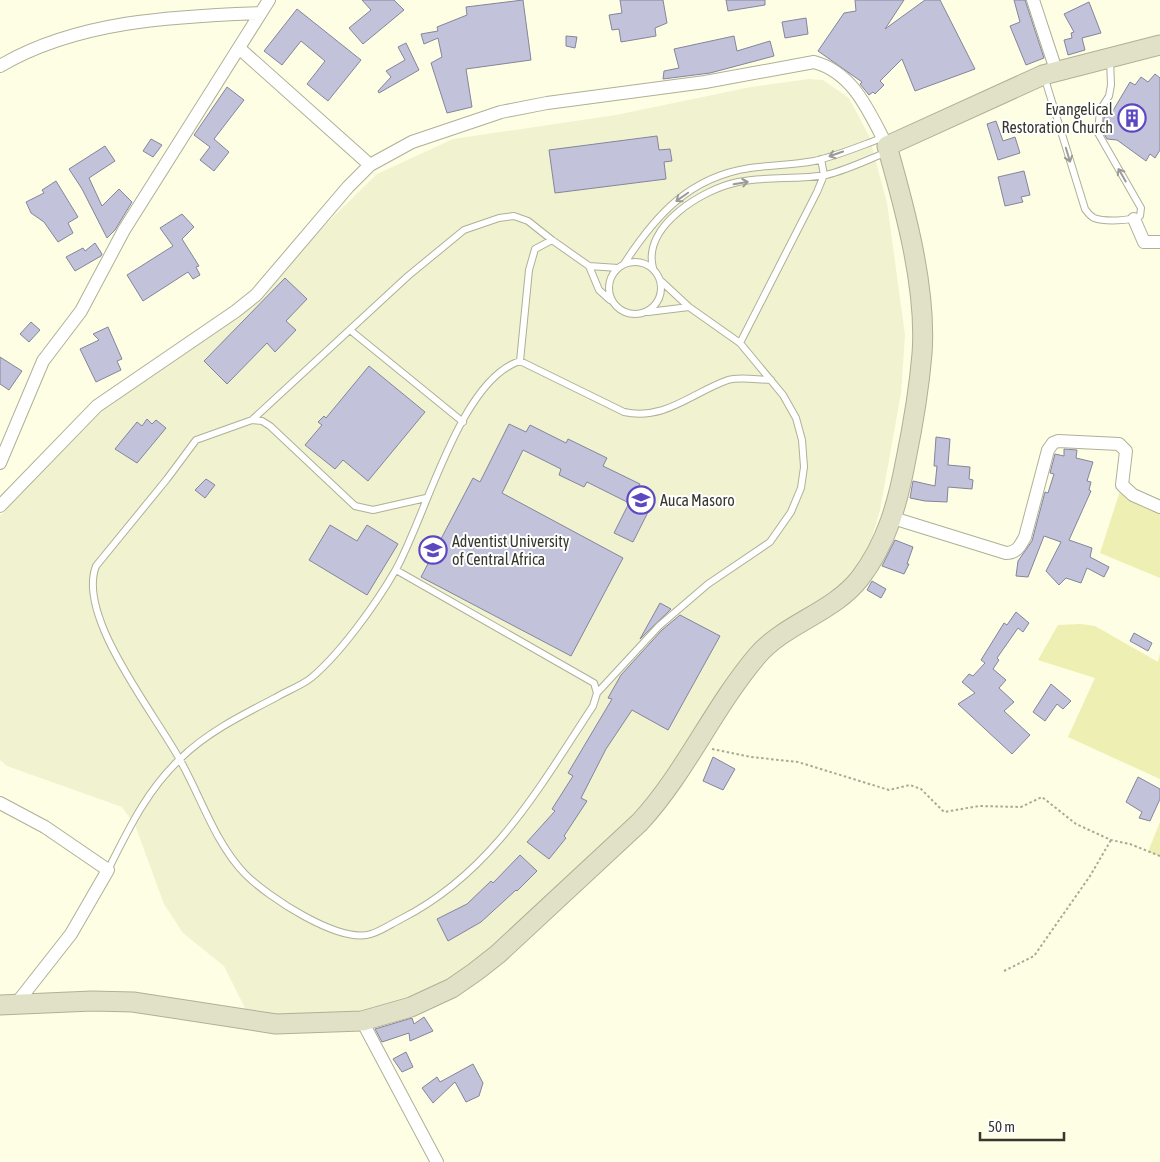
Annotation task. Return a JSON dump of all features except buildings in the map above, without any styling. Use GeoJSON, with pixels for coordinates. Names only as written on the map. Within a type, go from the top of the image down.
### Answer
{"type":"FeatureCollection","features":[{"type":"Feature","properties":{"kind":"street"},"geometry":{"type":"LineString","coordinates":[[0,463],[43,361],[81,311],[94,283],[134,214],[269,0]]}},
{"type":"Feature","properties":{"kind":"street"},"geometry":{"type":"LineString","coordinates":[[1033,0],[1050,73]]}},
{"type":"Feature","properties":{"kind":"street"},"geometry":{"type":"LineString","coordinates":[[0,66],[19,54],[71,35],[178,16],[260,13]]}},
{"type":"Feature","properties":{"kind":"street"},"geometry":{"type":"LineString","coordinates":[[886,145],[1050,73],[1160,45]]}},
{"type":"Feature","properties":{"kind":"street"},"geometry":{"type":"LineString","coordinates":[[239,48],[370,166]]}},
{"type":"Feature","properties":{"kind":"street"},"geometry":{"type":"LineString","coordinates":[[0,506],[97,406],[236,311],[256,295],[348,187],[370,166],[412,142],[501,112],[547,102],[705,82],[814,62],[828,66],[853,86],[886,145],[912,242],[919,290],[922,353],[914,420],[893,518],[876,554],[858,580],[839,598],[776,639],[759,654],[738,680],[659,801],[640,822],[498,954],[452,988],[410,1007],[362,1021],[276,1024],[133,1002],[8,1004]]}},
{"type":"Feature","properties":{"kind":"street"},"geometry":{"type":"LineString","coordinates":[[1134,219],[1144,242],[1160,242]]}},
{"type":"Feature","properties":{"kind":"street"},"geometry":{"type":"LineString","coordinates":[[893,518],[1006,553],[1013,553],[1018,550],[1025,537],[1048,450],[1053,443],[1058,441],[1119,444],[1124,447],[1126,451],[1122,485],[1133,495],[1160,508]]}},
{"type":"Feature","properties":{"kind":"street"},"geometry":{"type":"LineString","coordinates":[[0,804],[45,827],[108,870],[71,934],[8,1004]]}},
{"type":"Feature","properties":{"kind":"street"},"geometry":{"type":"LineString","coordinates":[[362,1021],[437,1162]]}},
{"type":"Feature","properties":{"kind":"lane"},"geometry":{"type":"LineString","coordinates":[[1050,73],[1085,209],[1091,217],[1099,219],[1134,219],[1140,216],[1141,208],[1098,133],[1100,110],[1109,96],[1111,85],[1110,58]]}},
{"type":"Feature","properties":{"kind":"lane"},"geometry":{"type":"LineString","coordinates":[[612,302],[608,288],[613,273],[624,264],[646,231],[666,208],[705,183],[748,168],[821,159],[886,145]]}},
{"type":"Feature","properties":{"kind":"lane"},"geometry":{"type":"LineString","coordinates":[[618,268],[589,266],[528,222],[514,216],[499,218],[464,230],[408,276],[252,420],[196,440],[167,479],[96,566],[91,578],[95,604],[114,650],[143,703],[180,759],[211,822],[231,856],[245,874],[260,887],[303,915],[346,934],[372,934],[418,910],[449,890],[476,867],[514,825],[593,706],[597,693],[659,626],[708,584],[770,542],[791,512],[800,488],[804,467],[802,440],[796,418],[771,380],[740,343],[689,308],[661,281],[653,268],[651,251],[660,230],[684,207],[712,192],[739,182],[824,175],[886,145]]}},
{"type":"Feature","properties":{"kind":"lane"},"geometry":{"type":"LineString","coordinates":[[740,343],[824,175],[821,159]]}},
{"type":"Feature","properties":{"kind":"lane"},"geometry":{"type":"LineString","coordinates":[[520,361],[531,258],[535,249],[552,240]]}},
{"type":"Feature","properties":{"kind":"lane"},"geometry":{"type":"LineString","coordinates":[[624,264],[639,262],[653,268]]}},
{"type":"Feature","properties":{"kind":"lane"},"geometry":{"type":"LineString","coordinates":[[589,266],[599,290],[624,312],[638,314],[689,308]]}},
{"type":"Feature","properties":{"kind":"lane"},"geometry":{"type":"LineString","coordinates":[[646,312],[652,308],[660,296],[661,281]]}},
{"type":"Feature","properties":{"kind":"lane"},"geometry":{"type":"LineString","coordinates":[[350,330],[463,422]]}},
{"type":"Feature","properties":{"kind":"lane"},"geometry":{"type":"LineString","coordinates":[[108,870],[131,824],[145,802],[180,759],[219,730],[310,678],[342,646],[396,570],[426,498],[463,422],[494,378],[511,364],[520,361],[624,412],[635,414],[647,414],[673,406],[730,380],[771,380]]}},
{"type":"Feature","properties":{"kind":"lane"},"geometry":{"type":"LineString","coordinates":[[252,420],[262,421],[270,426],[355,506],[373,510],[426,498]]}},
{"type":"Feature","properties":{"kind":"lane"},"geometry":{"type":"LineString","coordinates":[[396,570],[594,683],[597,693]]}},
{"type":"Feature","properties":{"kind":"path"},"geometry":{"type":"LineString","coordinates":[[697,744],[751,757],[798,762],[889,790],[910,785],[921,790],[944,812],[979,806],[1021,806],[1042,797],[1076,824],[1111,840],[1130,844],[1160,856]]}},
{"type":"Feature","properties":{"kind":"path"},"geometry":{"type":"LineString","coordinates":[[1004,970],[1034,956],[1090,876],[1111,840]]}},
{"type":"Feature","properties":{"kind":"shaded area","name":"Adventist University of Central Africa"},"geometry":{"type":"Polygon","coordinates":[[[809,79],[823,80],[849,98],[869,136],[887,203],[905,335],[901,393],[880,510],[870,544],[864,556],[838,587],[816,607],[763,641],[643,807],[459,982],[359,1018],[252,1022],[224,966],[183,933],[164,904],[135,825],[122,807],[7,766],[0,760],[0,516],[106,405],[217,331],[377,174],[453,139],[616,115],[751,87],[809,79]]]}},
{"type":"Feature","properties":{"kind":"green space"},"geometry":{"type":"Polygon","coordinates":[[[1122,485],[1160,507],[1160,578],[1100,553],[1122,485]]]}},
{"type":"Feature","properties":{"kind":"green space"},"geometry":{"type":"Polygon","coordinates":[[[1081,624],[1095,626],[1158,662],[1160,653],[1160,779],[1068,737],[1095,678],[1038,660],[1058,625],[1081,624]]]}},
{"type":"Feature","properties":{"kind":"green space"},"geometry":{"type":"Polygon","coordinates":[[[1160,822],[1160,856],[1148,852],[1160,822]]]}},
{"type":"Feature","properties":{"kind":"place","name":"Evangelical Restoration Church"},"geometry":{"type":"Point","coordinates":[1132,118]}},
{"type":"Feature","properties":{"kind":"place","name":"Auca Masoro"},"geometry":{"type":"Point","coordinates":[641,500]}},
{"type":"Feature","properties":{"kind":"place","name":"Adventist University of Central Africa"},"geometry":{"type":"Point","coordinates":[433,550]}}]}
